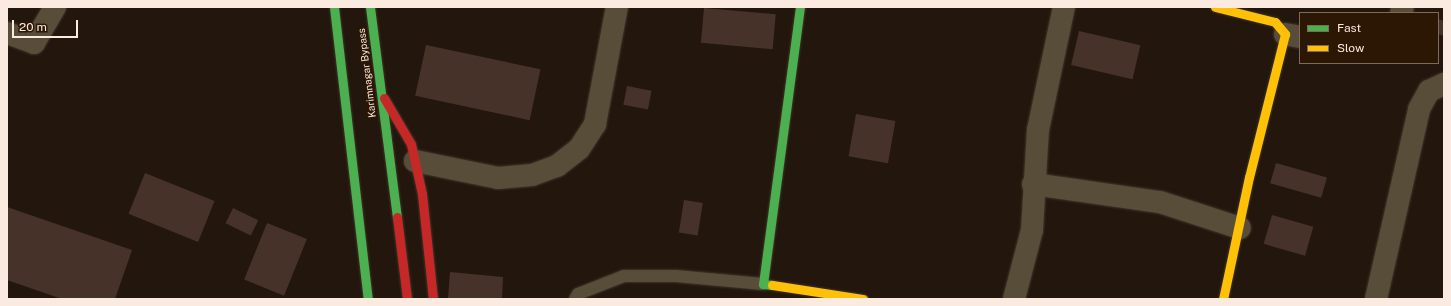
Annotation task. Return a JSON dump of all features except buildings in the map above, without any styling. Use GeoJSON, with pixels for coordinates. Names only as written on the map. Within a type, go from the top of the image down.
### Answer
{"type":"FeatureCollection","features":[{"type":"Feature","properties":{"kind":"main road"},"geometry":{"type":"LineString","coordinates":[[334,7],[368,299]]}},
{"type":"Feature","properties":{"kind":"main road","name":"Karimnagar Bypass"},"geometry":{"type":"LineString","coordinates":[[370,7],[385,137],[407,299]]}},
{"type":"Feature","properties":{"kind":"main road"},"geometry":{"type":"LineString","coordinates":[[800,7],[763,284],[845,298],[864,299]]}},
{"type":"Feature","properties":{"kind":"main road"},"geometry":{"type":"LineString","coordinates":[[1215,7],[1274,22],[1293,36],[1249,177],[1240,228],[1223,299]]}},
{"type":"Feature","properties":{"kind":"main road"},"geometry":{"type":"LineString","coordinates":[[380,90],[411,144],[422,194],[434,299]]}},
{"type":"Feature","properties":{"kind":"street"},"geometry":{"type":"LineString","coordinates":[[7,33],[34,43],[55,7]]}},
{"type":"Feature","properties":{"kind":"street"},"geometry":{"type":"LineString","coordinates":[[415,161],[498,178],[532,175],[557,166],[579,149],[594,124],[617,7]]}},
{"type":"Feature","properties":{"kind":"street"},"geometry":{"type":"LineString","coordinates":[[1014,299],[1032,230],[1032,184],[1038,130],[1064,7]]}},
{"type":"Feature","properties":{"kind":"street"},"geometry":{"type":"LineString","coordinates":[[1376,299],[1419,109],[1429,91],[1444,84]]}},
{"type":"Feature","properties":{"kind":"street"},"geometry":{"type":"LineString","coordinates":[[1032,184],[1160,202],[1240,228]]}},
{"type":"Feature","properties":{"kind":"lane"},"geometry":{"type":"LineString","coordinates":[[575,299],[578,294],[624,276],[676,276],[763,284]]}},
{"type":"Feature","properties":{"kind":"traffic: fast"},"geometry":{"type":"LineString","coordinates":[[334,7],[368,299]]}},
{"type":"Feature","properties":{"kind":"traffic: fast"},"geometry":{"type":"LineString","coordinates":[[370,7],[397,217]]}},
{"type":"Feature","properties":{"kind":"traffic: fast"},"geometry":{"type":"LineString","coordinates":[[772,285],[763,284],[800,7]]}},
{"type":"Feature","properties":{"kind":"traffic: slow"},"geometry":{"type":"LineString","coordinates":[[1215,7],[1275,22],[1285,34],[1249,177],[1223,299]]}},
{"type":"Feature","properties":{"kind":"traffic: slow"},"geometry":{"type":"LineString","coordinates":[[772,285],[863,299]]}},
{"type":"Feature","properties":{"kind":"traffic: jam"},"geometry":{"type":"LineString","coordinates":[[384,98],[411,144],[422,194],[433,299]]}},
{"type":"Feature","properties":{"kind":"traffic: jam"},"geometry":{"type":"LineString","coordinates":[[397,217],[407,299]]}}]}
